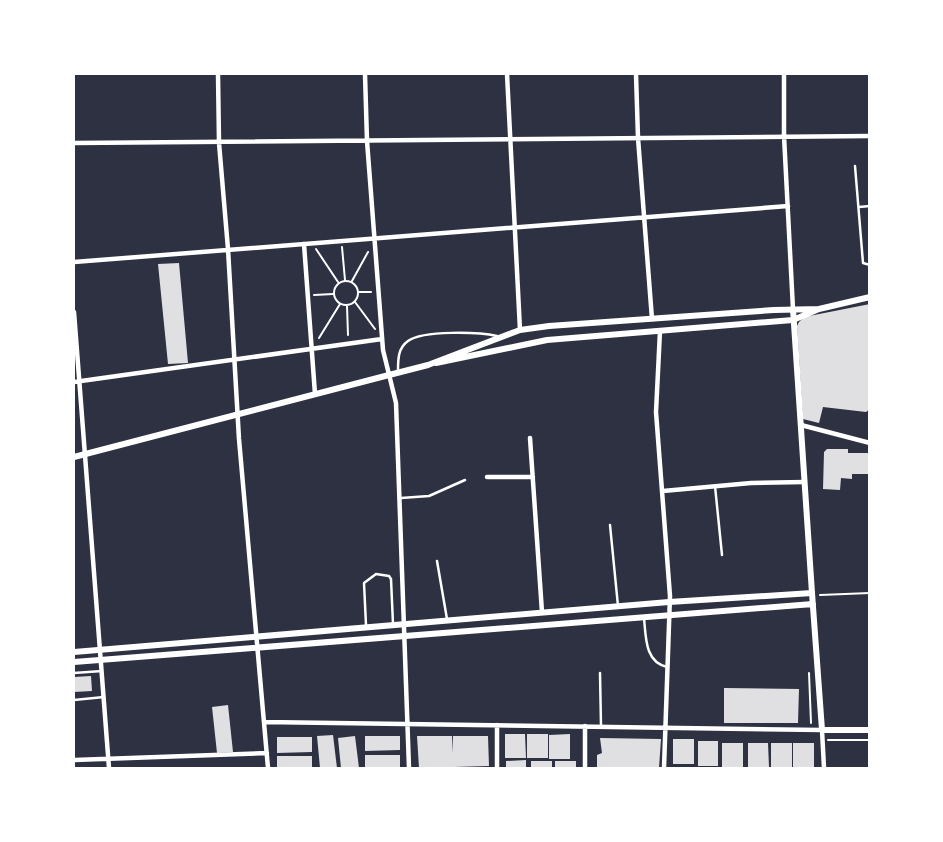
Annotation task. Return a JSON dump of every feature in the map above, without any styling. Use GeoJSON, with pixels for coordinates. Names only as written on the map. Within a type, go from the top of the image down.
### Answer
{"type":"FeatureCollection","features":[{"type":"Feature","properties":{"kind":"main road"},"geometry":{"type":"LineString","coordinates":[[74,457],[428,365],[547,340],[793,320],[819,309],[870,297]]}},
{"type":"Feature","properties":{"kind":"main road"},"geometry":{"type":"LineString","coordinates":[[793,309],[822,730],[870,730]]}},
{"type":"Feature","properties":{"kind":"main road"},"geometry":{"type":"LineString","coordinates":[[428,365],[520,330],[819,309]]}},
{"type":"Feature","properties":{"kind":"main road"},"geometry":{"type":"LineString","coordinates":[[74,652],[447,619],[812,594]]}},
{"type":"Feature","properties":{"kind":"main road"},"geometry":{"type":"LineString","coordinates":[[74,663],[813,604]]}},
{"type":"Feature","properties":{"kind":"street"},"geometry":{"type":"LineString","coordinates":[[218,74],[219,143],[237,414],[268,768]]}},
{"type":"Feature","properties":{"kind":"street"},"geometry":{"type":"LineString","coordinates":[[365,74],[367,141],[382,339],[384,358],[396,403],[409,768]]}},
{"type":"Feature","properties":{"kind":"street"},"geometry":{"type":"LineString","coordinates":[[507,74],[520,330]]}},
{"type":"Feature","properties":{"kind":"street"},"geometry":{"type":"LineString","coordinates":[[636,74],[638,138],[652,319]]}},
{"type":"Feature","properties":{"kind":"street"},"geometry":{"type":"LineString","coordinates":[[784,74],[784,136],[793,309]]}},
{"type":"Feature","properties":{"kind":"street"},"geometry":{"type":"LineString","coordinates":[[74,143],[870,135]]}},
{"type":"Feature","properties":{"kind":"street"},"geometry":{"type":"LineString","coordinates":[[74,261],[788,206]]}},
{"type":"Feature","properties":{"kind":"street"},"geometry":{"type":"LineString","coordinates":[[304,244],[315,394]]}},
{"type":"Feature","properties":{"kind":"street"},"geometry":{"type":"LineString","coordinates":[[74,312],[77,382],[86,454],[109,768]]}},
{"type":"Feature","properties":{"kind":"street"},"geometry":{"type":"LineString","coordinates":[[660,331],[656,404],[669,602],[664,768]]}},
{"type":"Feature","properties":{"kind":"street"},"geometry":{"type":"LineString","coordinates":[[77,382],[382,339]]}},
{"type":"Feature","properties":{"kind":"street"},"geometry":{"type":"LineString","coordinates":[[801,425],[870,443]]}},
{"type":"Feature","properties":{"kind":"street"},"geometry":{"type":"LineString","coordinates":[[530,438],[542,612]]}},
{"type":"Feature","properties":{"kind":"street"},"geometry":{"type":"LineString","coordinates":[[487,477],[533,477]]}},
{"type":"Feature","properties":{"kind":"street"},"geometry":{"type":"LineString","coordinates":[[663,491],[805,482]]}},
{"type":"Feature","properties":{"kind":"street"},"geometry":{"type":"LineString","coordinates":[[264,722],[822,730],[824,768]]}},
{"type":"Feature","properties":{"kind":"street"},"geometry":{"type":"LineString","coordinates":[[497,725],[497,768]]}},
{"type":"Feature","properties":{"kind":"street"},"geometry":{"type":"LineString","coordinates":[[585,726],[585,768]]}},
{"type":"Feature","properties":{"kind":"street"},"geometry":{"type":"LineString","coordinates":[[74,760],[267,753]]}},
{"type":"Feature","properties":{"kind":"lane"},"geometry":{"type":"LineString","coordinates":[[855,166],[864,264],[870,265]]}},
{"type":"Feature","properties":{"kind":"lane"},"geometry":{"type":"LineString","coordinates":[[859,207],[870,206]]}},
{"type":"Feature","properties":{"kind":"lane"},"geometry":{"type":"LineString","coordinates":[[398,373],[398,355],[405,344],[414,338],[479,334],[500,337]]}},
{"type":"Feature","properties":{"kind":"lane"},"geometry":{"type":"LineString","coordinates":[[401,498],[429,496],[465,480]]}},
{"type":"Feature","properties":{"kind":"lane"},"geometry":{"type":"LineString","coordinates":[[715,486],[722,555]]}},
{"type":"Feature","properties":{"kind":"lane"},"geometry":{"type":"LineString","coordinates":[[610,525],[618,606]]}},
{"type":"Feature","properties":{"kind":"lane"},"geometry":{"type":"LineString","coordinates":[[437,561],[447,619]]}},
{"type":"Feature","properties":{"kind":"lane"},"geometry":{"type":"LineString","coordinates":[[366,626],[364,583],[376,574],[389,576],[391,579],[393,624]]}},
{"type":"Feature","properties":{"kind":"lane"},"geometry":{"type":"LineString","coordinates":[[643,617],[650,657],[656,665],[667,667]]}},
{"type":"Feature","properties":{"kind":"lane"},"geometry":{"type":"LineString","coordinates":[[74,673],[102,671]]}},
{"type":"Feature","properties":{"kind":"lane"},"geometry":{"type":"LineString","coordinates":[[600,673],[601,726]]}},
{"type":"Feature","properties":{"kind":"lane"},"geometry":{"type":"LineString","coordinates":[[74,700],[104,697]]}},
{"type":"Feature","properties":{"kind":"path"},"geometry":{"type":"LineString","coordinates":[[352,282],[375,239]]}},
{"type":"Feature","properties":{"kind":"path"},"geometry":{"type":"LineString","coordinates":[[342,241],[345,281]]}},
{"type":"Feature","properties":{"kind":"path"},"geometry":{"type":"LineString","coordinates":[[312,243],[339,283]]}},
{"type":"Feature","properties":{"kind":"path"},"geometry":{"type":"LineString","coordinates":[[334,294],[339,283],[352,282]]}},
{"type":"Feature","properties":{"kind":"path"},"geometry":{"type":"LineString","coordinates":[[352,282],[358,292]]}},
{"type":"Feature","properties":{"kind":"path"},"geometry":{"type":"LineString","coordinates":[[358,292],[379,292]]}},
{"type":"Feature","properties":{"kind":"path"},"geometry":{"type":"LineString","coordinates":[[334,294],[341,304],[347,305],[354,302],[358,292]]}},
{"type":"Feature","properties":{"kind":"path"},"geometry":{"type":"LineString","coordinates":[[308,295],[334,294]]}},
{"type":"Feature","properties":{"kind":"path"},"geometry":{"type":"LineString","coordinates":[[354,302],[382,339]]}},
{"type":"Feature","properties":{"kind":"path"},"geometry":{"type":"LineString","coordinates":[[312,349],[341,304]]}},
{"type":"Feature","properties":{"kind":"path"},"geometry":{"type":"LineString","coordinates":[[347,305],[349,344]]}},
{"type":"Feature","properties":{"kind":"path"},"geometry":{"type":"LineString","coordinates":[[812,594],[870,593]]}},
{"type":"Feature","properties":{"kind":"building"},"geometry":{"type":"Polygon","coordinates":[[[179,263],[188,363],[168,364],[158,264],[179,263]]]}},
{"type":"Feature","properties":{"kind":"building"},"geometry":{"type":"Polygon","coordinates":[[[870,304],[870,409],[866,412],[823,407],[819,423],[803,419],[797,326],[799,322],[804,317],[870,304]]]}},
{"type":"Feature","properties":{"kind":"building"},"geometry":{"type":"Polygon","coordinates":[[[827,449],[870,453],[870,474],[852,474],[852,479],[841,478],[840,490],[823,489],[824,452],[827,449]]]}},
{"type":"Feature","properties":{"kind":"building"},"geometry":{"type":"Polygon","coordinates":[[[91,676],[92,691],[74,692],[74,677],[91,676]]]}},
{"type":"Feature","properties":{"kind":"building"},"geometry":{"type":"Polygon","coordinates":[[[724,688],[799,689],[798,723],[724,723],[724,688]]]}},
{"type":"Feature","properties":{"kind":"building"},"geometry":{"type":"Polygon","coordinates":[[[228,705],[233,752],[217,753],[212,707],[228,705]]]}},
{"type":"Feature","properties":{"kind":"building"},"geometry":{"type":"Polygon","coordinates":[[[505,734],[525,734],[526,758],[505,758],[505,734]]]}},
{"type":"Feature","properties":{"kind":"building"},"geometry":{"type":"Polygon","coordinates":[[[527,734],[548,734],[548,758],[527,758],[527,734]]]}},
{"type":"Feature","properties":{"kind":"building"},"geometry":{"type":"Polygon","coordinates":[[[570,734],[570,759],[549,759],[549,735],[570,734]]]}},
{"type":"Feature","properties":{"kind":"building"},"geometry":{"type":"Polygon","coordinates":[[[333,735],[337,768],[320,768],[317,736],[333,735]]]}},
{"type":"Feature","properties":{"kind":"building"},"geometry":{"type":"Polygon","coordinates":[[[355,736],[359,768],[341,768],[338,738],[355,736]]]}},
{"type":"Feature","properties":{"kind":"building"},"geometry":{"type":"Polygon","coordinates":[[[365,736],[400,736],[400,750],[365,751],[365,736]]]}},
{"type":"Feature","properties":{"kind":"building"},"geometry":{"type":"Polygon","coordinates":[[[417,736],[452,736],[452,753],[453,736],[488,736],[489,766],[419,768],[417,736]]]}},
{"type":"Feature","properties":{"kind":"building"},"geometry":{"type":"Polygon","coordinates":[[[277,737],[312,737],[312,752],[277,753],[277,737]]]}},
{"type":"Feature","properties":{"kind":"building"},"geometry":{"type":"Polygon","coordinates":[[[600,738],[661,739],[659,768],[597,768],[597,755],[602,753],[600,738]]]}},
{"type":"Feature","properties":{"kind":"building"},"geometry":{"type":"Polygon","coordinates":[[[673,739],[694,739],[694,764],[673,764],[673,739]]]}},
{"type":"Feature","properties":{"kind":"building"},"geometry":{"type":"Polygon","coordinates":[[[698,741],[718,741],[718,766],[698,766],[698,741]]]}},
{"type":"Feature","properties":{"kind":"building"},"geometry":{"type":"Polygon","coordinates":[[[722,743],[743,743],[743,767],[722,767],[722,743]]]}},
{"type":"Feature","properties":{"kind":"building"},"geometry":{"type":"Polygon","coordinates":[[[748,743],[768,743],[769,767],[748,768],[748,743]]]}},
{"type":"Feature","properties":{"kind":"building"},"geometry":{"type":"Polygon","coordinates":[[[771,743],[792,743],[792,767],[771,767],[771,743]]]}},
{"type":"Feature","properties":{"kind":"building"},"geometry":{"type":"Polygon","coordinates":[[[793,743],[814,743],[814,767],[793,768],[793,743]]]}},
{"type":"Feature","properties":{"kind":"building"},"geometry":{"type":"Polygon","coordinates":[[[365,755],[400,755],[400,768],[365,768],[365,755]]]}},
{"type":"Feature","properties":{"kind":"building"},"geometry":{"type":"Polygon","coordinates":[[[277,756],[312,756],[312,768],[277,768],[277,756]]]}},
{"type":"Feature","properties":{"kind":"building"},"geometry":{"type":"Polygon","coordinates":[[[526,760],[526,768],[506,768],[506,761],[526,760]]]}},
{"type":"Feature","properties":{"kind":"building"},"geometry":{"type":"Polygon","coordinates":[[[531,761],[552,761],[552,768],[531,768],[531,761]]]}},
{"type":"Feature","properties":{"kind":"building"},"geometry":{"type":"Polygon","coordinates":[[[555,761],[576,761],[576,768],[555,768],[555,761]]]}}]}
